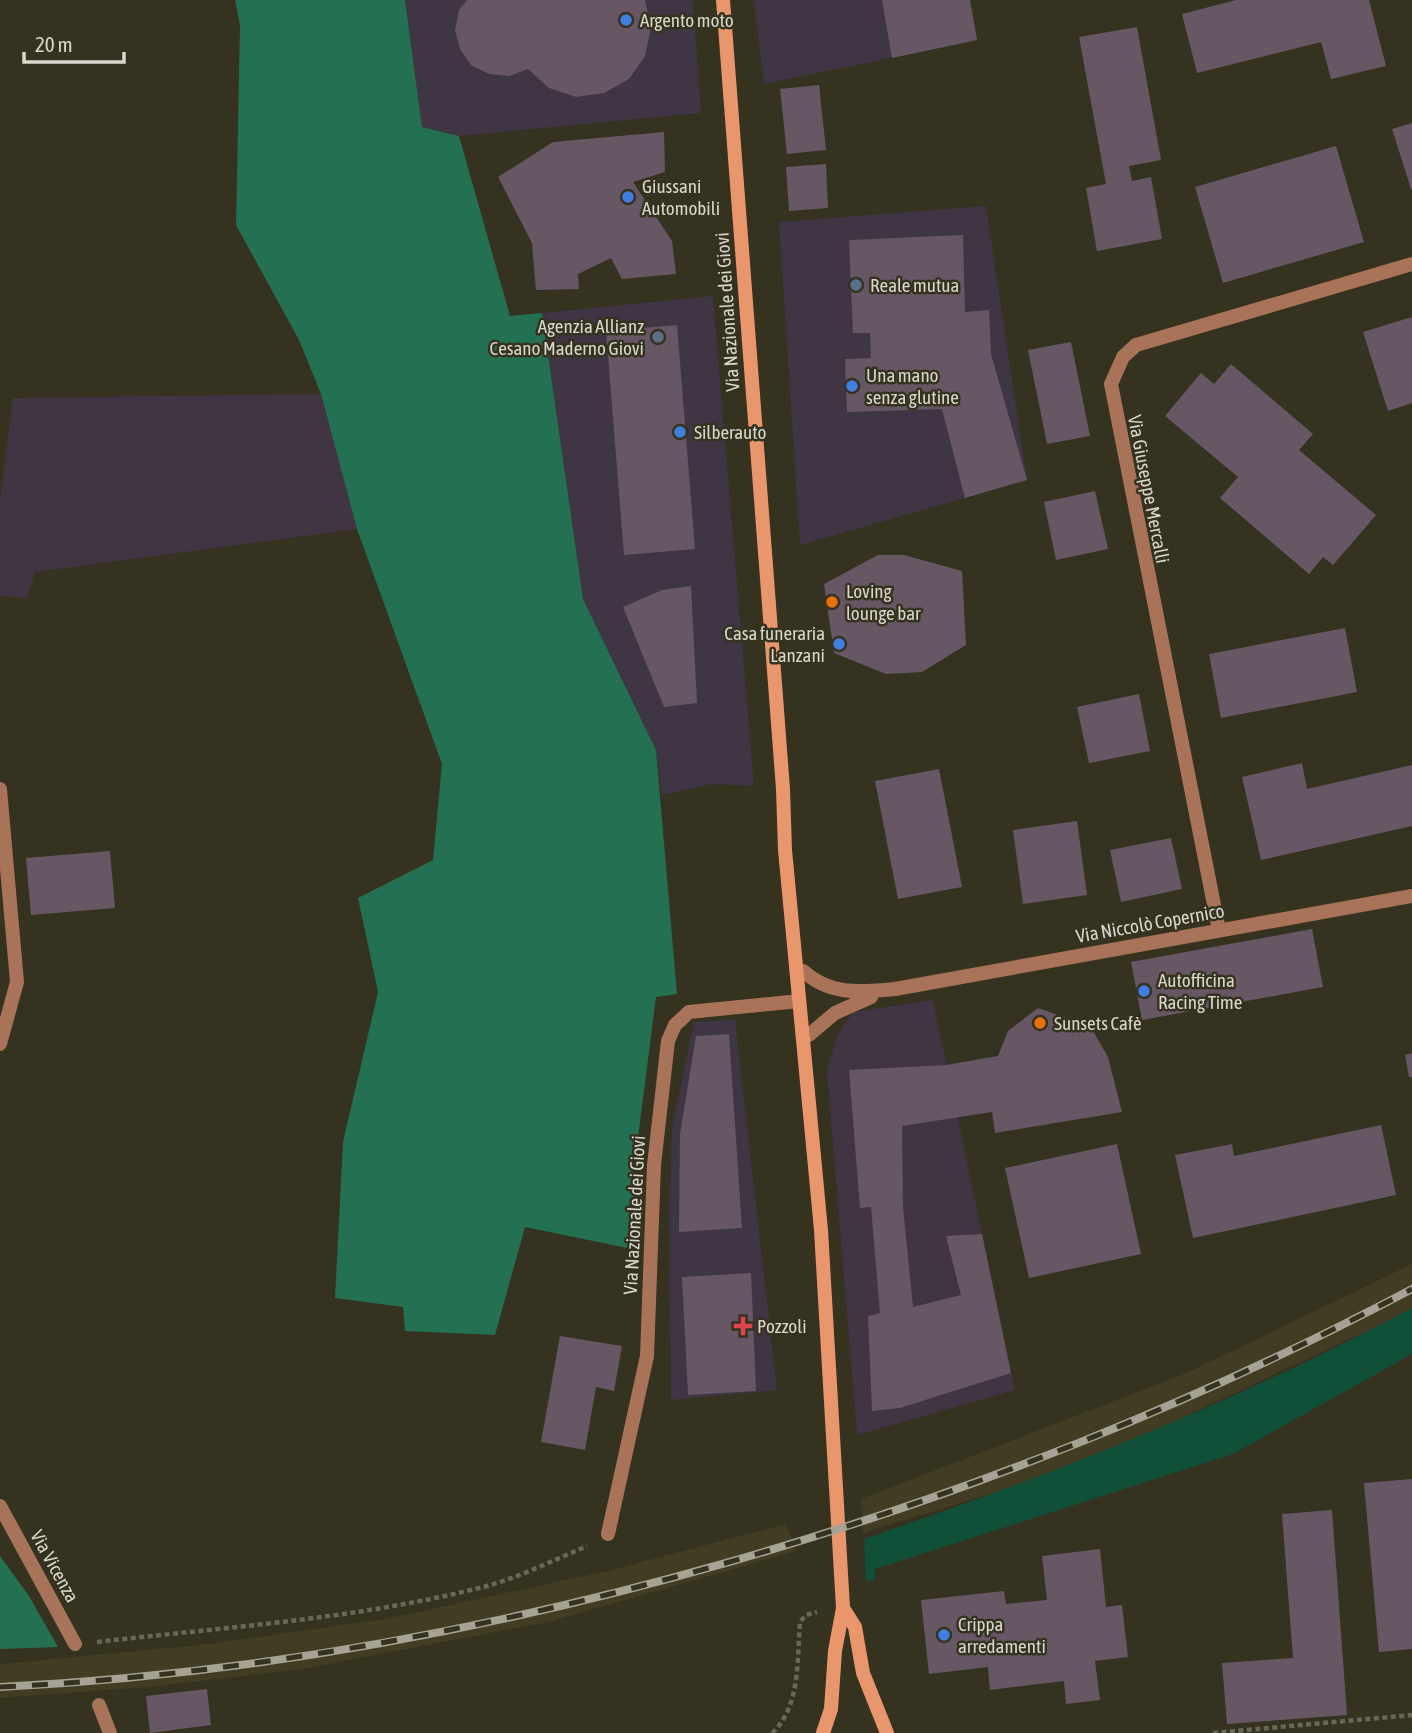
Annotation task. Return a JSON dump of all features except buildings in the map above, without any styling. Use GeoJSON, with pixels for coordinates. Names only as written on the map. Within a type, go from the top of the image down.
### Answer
{"type":"FeatureCollection","features":[{"type":"Feature","properties":{"kind":"main road","name":"Via Nazionale dei Giovi"},"geometry":{"type":"LineString","coordinates":[[723,0],[783,789],[785,850],[821,1230],[843,1608]]}},
{"type":"Feature","properties":{"kind":"main road","name":"Via Nazionale dei Giovi"},"geometry":{"type":"LineString","coordinates":[[783,789],[792,849],[823,1193],[821,1230]]}},
{"type":"Feature","properties":{"kind":"main road"},"geometry":{"type":"LineString","coordinates":[[823,1733],[831,1709],[835,1651],[843,1608]]}},
{"type":"Feature","properties":{"kind":"main road"},"geometry":{"type":"LineString","coordinates":[[843,1608],[855,1627],[863,1673],[887,1733]]}},
{"type":"Feature","properties":{"kind":"street","name":"Via Giuseppe Mercalli"},"geometry":{"type":"LineString","coordinates":[[1219,930],[1111,384],[1123,357],[1136,345],[1412,264]]}},
{"type":"Feature","properties":{"kind":"street"},"geometry":{"type":"LineString","coordinates":[[0,789],[17,982],[0,1044]]}},
{"type":"Feature","properties":{"kind":"street","name":"Via Niccolò Copernico"},"geometry":{"type":"LineString","coordinates":[[803,971],[820,985],[835,990],[854,992],[895,989],[1412,896]]}},
{"type":"Feature","properties":{"kind":"street","name":"Via Niccolò Copernico"},"geometry":{"type":"LineString","coordinates":[[809,1035],[846,1006],[895,989]]}},
{"type":"Feature","properties":{"kind":"street","name":"Via Nazionale dei Giovi"},"geometry":{"type":"LineString","coordinates":[[608,1534],[647,1356],[654,1165],[668,1041],[675,1025],[689,1012],[799,1001]]}},
{"type":"Feature","properties":{"kind":"street","name":"Via Vicenza"},"geometry":{"type":"LineString","coordinates":[[0,1506],[75,1644]]}},
{"type":"Feature","properties":{"kind":"street"},"geometry":{"type":"LineString","coordinates":[[99,1705],[110,1733]]}},
{"type":"Feature","properties":{"kind":"path"},"geometry":{"type":"LineString","coordinates":[[75,1644],[298,1621],[486,1587],[597,1542],[608,1534]]}},
{"type":"Feature","properties":{"kind":"path"},"geometry":{"type":"LineString","coordinates":[[772,1733],[780,1726],[791,1704],[800,1622],[806,1615],[817,1612]]}},
{"type":"Feature","properties":{"kind":"path"},"geometry":{"type":"LineString","coordinates":[[1213,1733],[1412,1715]]}},
{"type":"Feature","properties":{"kind":"shaded area"},"geometry":{"type":"Polygon","coordinates":[[[405,0],[693,0],[701,113],[459,136],[422,127],[405,0]]]}},
{"type":"Feature","properties":{"kind":"shaded area"},"geometry":{"type":"Polygon","coordinates":[[[754,0],[970,0],[977,40],[764,84],[754,0]]]}},
{"type":"Feature","properties":{"kind":"shaded area"},"geometry":{"type":"Polygon","coordinates":[[[986,206],[1027,480],[800,545],[779,222],[986,206]]]}},
{"type":"Feature","properties":{"kind":"shaded area"},"geometry":{"type":"Polygon","coordinates":[[[713,296],[754,786],[711,784],[662,795],[656,750],[583,599],[542,313],[713,296]]]}},
{"type":"Feature","properties":{"kind":"shaded area"},"geometry":{"type":"Polygon","coordinates":[[[321,394],[357,529],[35,572],[27,598],[0,596],[0,502],[13,398],[321,394]]]}},
{"type":"Feature","properties":{"kind":"shaded area"},"geometry":{"type":"Polygon","coordinates":[[[933,1000],[1015,1390],[857,1435],[827,1071],[837,1036],[853,1012],[933,1000]]]}},
{"type":"Feature","properties":{"kind":"shaded area"},"geometry":{"type":"Polygon","coordinates":[[[735,1020],[777,1390],[671,1400],[669,1229],[672,1128],[694,1022],[735,1020]]]}},
{"type":"Feature","properties":{"kind":"shaded area"},"geometry":{"type":"Polygon","coordinates":[[[1412,1264],[1412,1308],[1384,1323],[1151,1432],[1013,1487],[863,1533],[861,1499],[1189,1372],[1412,1264]]]}},
{"type":"Feature","properties":{"kind":"shaded area"},"geometry":{"type":"Polygon","coordinates":[[[786,1524],[796,1551],[548,1622],[303,1669],[150,1687],[0,1698],[0,1664],[209,1644],[390,1618],[607,1571],[786,1524]]]}},
{"type":"Feature","properties":{"kind":"green space"},"geometry":{"type":"Polygon","coordinates":[[[235,0],[405,0],[422,127],[459,136],[510,316],[542,313],[583,599],[656,750],[677,994],[656,997],[635,1161],[637,1250],[525,1227],[495,1335],[405,1331],[403,1307],[335,1298],[343,1142],[378,992],[358,898],[433,860],[442,764],[357,529],[321,394],[299,340],[236,225],[240,25],[235,0]]]}},
{"type":"Feature","properties":{"kind":"green space"},"geometry":{"type":"Polygon","coordinates":[[[1412,1308],[1412,1354],[1233,1454],[875,1569],[875,1580],[866,1581],[864,1539],[1074,1463],[1143,1435],[1279,1375],[1412,1308]]]}},
{"type":"Feature","properties":{"kind":"green space"},"geometry":{"type":"Polygon","coordinates":[[[0,1556],[29,1596],[58,1647],[0,1649],[0,1556]]]}},
{"type":"Feature","properties":{"kind":"railway"},"geometry":{"type":"LineString","coordinates":[[0,1687],[180,1672],[362,1646],[545,1609],[727,1563],[907,1506],[1082,1442],[1251,1369],[1412,1289]]}},
{"type":"Feature","properties":{"kind":"place","name":"Argento moto"},"geometry":{"type":"Point","coordinates":[626,20]}},
{"type":"Feature","properties":{"kind":"place","name":"Giussani Automobili"},"geometry":{"type":"Point","coordinates":[628,197]}},
{"type":"Feature","properties":{"kind":"place","name":"Reale mutua"},"geometry":{"type":"Point","coordinates":[856,285]}},
{"type":"Feature","properties":{"kind":"place","name":"Agenzia Allianz Cesano Maderno Giovi"},"geometry":{"type":"Point","coordinates":[658,337]}},
{"type":"Feature","properties":{"kind":"place","name":"Una mano senza glutine"},"geometry":{"type":"Point","coordinates":[852,386]}},
{"type":"Feature","properties":{"kind":"place","name":"Silberauto"},"geometry":{"type":"Point","coordinates":[680,432]}},
{"type":"Feature","properties":{"kind":"place","name":"Loving lounge bar"},"geometry":{"type":"Point","coordinates":[832,602]}},
{"type":"Feature","properties":{"kind":"place","name":"Casa funeraria Lanzani"},"geometry":{"type":"Point","coordinates":[839,644]}},
{"type":"Feature","properties":{"kind":"place","name":"Autofficina Racing Time"},"geometry":{"type":"Point","coordinates":[1144,991]}},
{"type":"Feature","properties":{"kind":"place","name":"Sunsets Cafè"},"geometry":{"type":"Point","coordinates":[1040,1023]}},
{"type":"Feature","properties":{"kind":"place","name":"Pozzoli"},"geometry":{"type":"Point","coordinates":[743,1326]}},
{"type":"Feature","properties":{"kind":"place","name":"Crippa arredamenti"},"geometry":{"type":"Point","coordinates":[944,1635]}}]}
